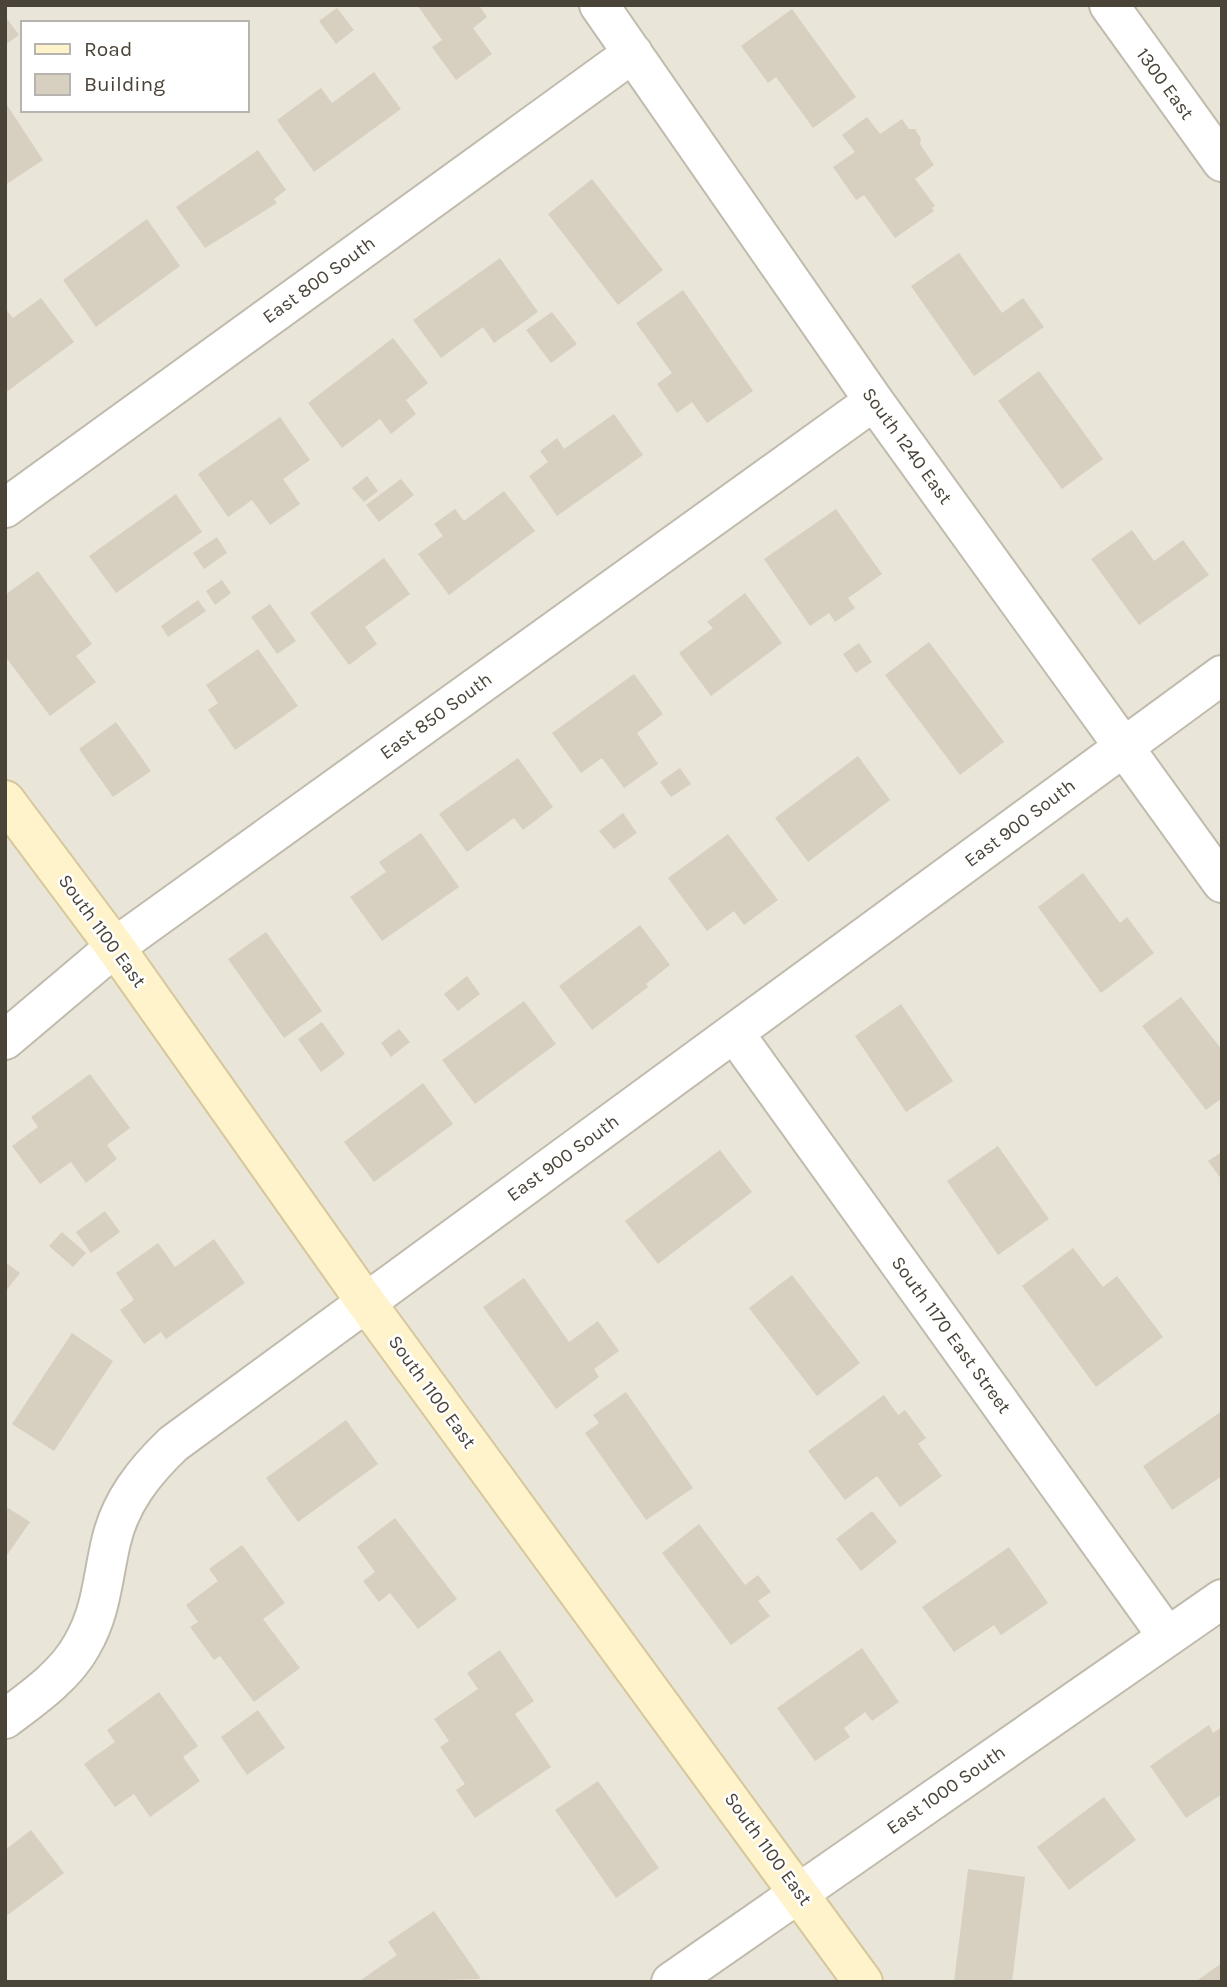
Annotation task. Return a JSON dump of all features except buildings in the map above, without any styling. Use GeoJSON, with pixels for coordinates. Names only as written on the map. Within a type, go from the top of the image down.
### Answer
{"type":"FeatureCollection","features":[{"type":"Feature","properties":{"kind":"street","name":"South 1240 East"},"geometry":{"type":"LineString","coordinates":[[599,5],[874,401],[1222,883]]}},
{"type":"Feature","properties":{"kind":"street","name":"1300 East"},"geometry":{"type":"LineString","coordinates":[[1108,5],[1222,162]]}},
{"type":"Feature","properties":{"kind":"street","name":"East 800 South"},"geometry":{"type":"LineString","coordinates":[[5,508],[633,53]]}},
{"type":"Feature","properties":{"kind":"street","name":"East 850 South"},"geometry":{"type":"LineString","coordinates":[[5,1040],[116,947],[874,401]]}},
{"type":"Feature","properties":{"kind":"street","name":"East 900 South"},"geometry":{"type":"LineString","coordinates":[[5,1719],[61,1672],[81,1647],[103,1596],[111,1542],[120,1514],[133,1489],[152,1464],[173,1444],[1222,675]]}},
{"type":"Feature","properties":{"kind":"street","name":"South 1100 East"},"geometry":{"type":"LineString","coordinates":[[5,800],[116,947],[365,1301],[863,1982]]}},
{"type":"Feature","properties":{"kind":"street","name":"South 1170 East Street"},"geometry":{"type":"LineString","coordinates":[[735,1034],[1167,1636]]}},
{"type":"Feature","properties":{"kind":"street","name":"East 1000 South"},"geometry":{"type":"LineString","coordinates":[[671,1982],[1222,1599]]}},
{"type":"Feature","properties":{"kind":"shaded area"},"geometry":{"type":"Polygon","coordinates":[[[5,5],[1222,5],[1222,1982],[5,1982],[5,5]]]}}]}
